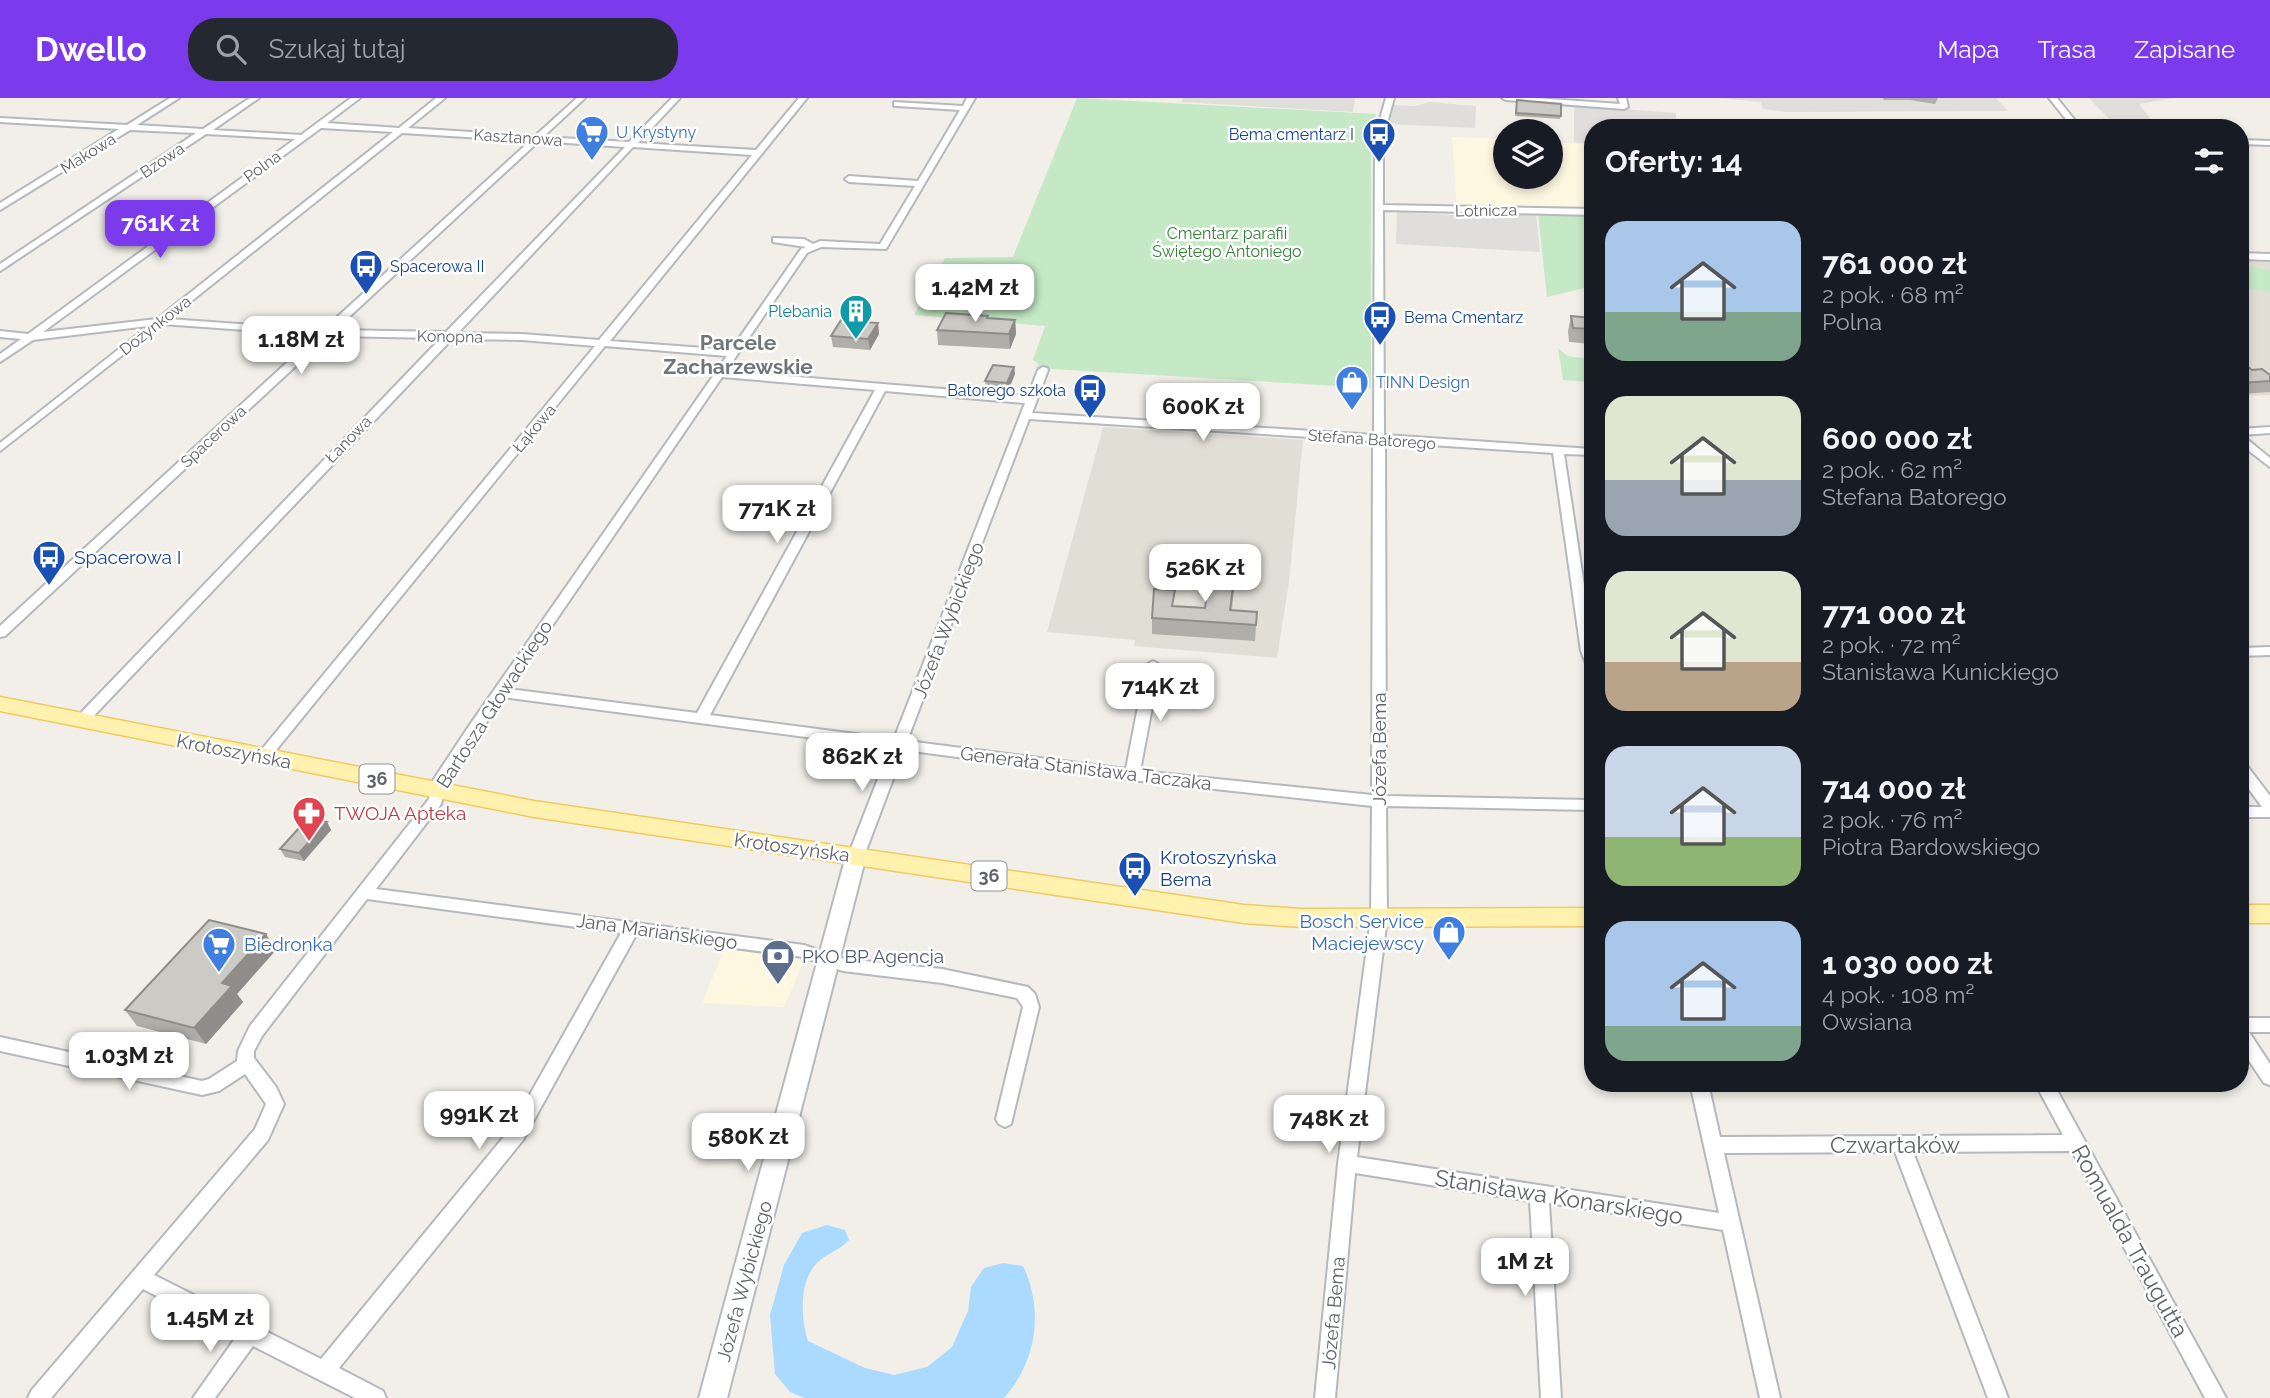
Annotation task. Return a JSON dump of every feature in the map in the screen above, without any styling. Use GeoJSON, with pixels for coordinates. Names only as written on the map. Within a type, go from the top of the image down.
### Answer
{"type":"FeatureCollection","features":[{"type":"Feature","properties":{"kind":"main road","name":"Krotoszyńska"},"geometry":{"type":"LineString","coordinates":[[0,705],[436,791],[672,831],[1244,914],[1301,918],[1584,917]]}},
{"type":"Feature","properties":{"kind":"main road"},"geometry":{"type":"LineString","coordinates":[[2249,914],[2270,914]]}},
{"type":"Feature","properties":{"kind":"street","name":"Makowa"},"geometry":{"type":"LineString","coordinates":[[0,207],[175,98]]}},
{"type":"Feature","properties":{"kind":"street","name":"Bzowa"},"geometry":{"type":"LineString","coordinates":[[0,268],[255,98]]}},
{"type":"Feature","properties":{"kind":"street","name":"Polna"},"geometry":{"type":"LineString","coordinates":[[0,359],[356,98]]}},
{"type":"Feature","properties":{"kind":"street","name":"Dożynkowa"},"geometry":{"type":"LineString","coordinates":[[0,448],[441,98]]}},
{"type":"Feature","properties":{"kind":"street","name":"Spacerowa"},"geometry":{"type":"LineString","coordinates":[[0,633],[581,98]]}},
{"type":"Feature","properties":{"kind":"street","name":"Łanowa"},"geometry":{"type":"LineString","coordinates":[[81,720],[676,98]]}},
{"type":"Feature","properties":{"kind":"street","name":"Łąkowa"},"geometry":{"type":"LineString","coordinates":[[263,757],[803,98]]}},
{"type":"Feature","properties":{"kind":"street"},"geometry":{"type":"LineString","coordinates":[[776,240],[804,242],[811,246],[820,244],[883,247],[971,98]]}},
{"type":"Feature","properties":{"kind":"street","name":"Józefa Bema"},"geometry":{"type":"LineString","coordinates":[[1325,1398],[1347,1164],[1379,918],[1379,137],[1390,98]]}},
{"type":"Feature","properties":{"kind":"street"},"geometry":{"type":"LineString","coordinates":[[1506,98],[1623,102]]}},
{"type":"Feature","properties":{"kind":"street"},"geometry":{"type":"LineString","coordinates":[[2053,98],[2070,119]]}},
{"type":"Feature","properties":{"kind":"street"},"geometry":{"type":"LineString","coordinates":[[897,104],[965,108]]}},
{"type":"Feature","properties":{"kind":"street"},"geometry":{"type":"LineString","coordinates":[[0,120],[302,137]]}},
{"type":"Feature","properties":{"kind":"street","name":"Kasztanowa"},"geometry":{"type":"LineString","coordinates":[[319,125],[758,153]]}},
{"type":"Feature","properties":{"kind":"street"},"geometry":{"type":"LineString","coordinates":[[2249,142],[2270,143]]}},
{"type":"Feature","properties":{"kind":"street"},"geometry":{"type":"LineString","coordinates":[[849,178],[921,184]]}},
{"type":"Feature","properties":{"kind":"street","name":"Lotnicza"},"geometry":{"type":"LineString","coordinates":[[1379,207],[1454,212],[1584,212]]}},
{"type":"Feature","properties":{"kind":"street","name":"Bartosza Głowackiego"},"geometry":{"type":"LineString","coordinates":[[247,1065],[246,1051],[256,1031],[436,800],[436,791],[444,775],[499,692],[804,251],[811,246]]}},
{"type":"Feature","properties":{"kind":"street"},"geometry":{"type":"LineString","coordinates":[[2249,256],[2270,257]]}},
{"type":"Feature","properties":{"kind":"street","name":"Konopna"},"geometry":{"type":"LineString","coordinates":[[0,334],[30,337],[161,321],[324,333],[604,343],[733,353]]}},
{"type":"Feature","properties":{"kind":"street","name":"Józefa Wybickiego"},"geometry":{"type":"LineString","coordinates":[[713,1398],[856,856],[1043,370]]}},
{"type":"Feature","properties":{"kind":"street"},"geometry":{"type":"LineString","coordinates":[[719,374],[1032,400]]}},
{"type":"Feature","properties":{"kind":"street"},"geometry":{"type":"LineString","coordinates":[[701,718],[881,389]]}},
{"type":"Feature","properties":{"kind":"street","name":"Stefana Batorego"},"geometry":{"type":"LineString","coordinates":[[1027,416],[1584,452]]}},
{"type":"Feature","properties":{"kind":"street"},"geometry":{"type":"LineString","coordinates":[[2249,431],[2270,430]]}},
{"type":"Feature","properties":{"kind":"street"},"geometry":{"type":"LineString","coordinates":[[2249,446],[2270,464]]}},
{"type":"Feature","properties":{"kind":"street"},"geometry":{"type":"LineString","coordinates":[[1558,450],[1584,623]]}},
{"type":"Feature","properties":{"kind":"street"},"geometry":{"type":"LineString","coordinates":[[2249,652],[2270,651]]}},
{"type":"Feature","properties":{"kind":"street"},"geometry":{"type":"LineString","coordinates":[[1132,775],[1153,665]]}},
{"type":"Feature","properties":{"kind":"street","name":"Generała Stanisława Taczaka"},"geometry":{"type":"LineString","coordinates":[[499,692],[1132,775],[1378,801],[1584,805]]}},
{"type":"Feature","properties":{"kind":"street"},"geometry":{"type":"LineString","coordinates":[[2249,780],[2270,809],[2249,811]]}},
{"type":"Feature","properties":{"kind":"street","name":"Jana Mariańskiego"},"geometry":{"type":"LineString","coordinates":[[364,892],[804,951],[843,965],[942,976],[1022,992],[1029,999],[1031,1007],[1005,1119]]}},
{"type":"Feature","properties":{"kind":"street"},"geometry":{"type":"LineString","coordinates":[[324,1371],[517,1134],[632,928]]}},
{"type":"Feature","properties":{"kind":"street"},"geometry":{"type":"LineString","coordinates":[[2249,1025],[2270,1025]]}},
{"type":"Feature","properties":{"kind":"street"},"geometry":{"type":"LineString","coordinates":[[0,1044],[202,1088],[213,1086],[247,1065],[274,1098],[274,1111],[267,1126],[179,1235],[38,1398]]}},
{"type":"Feature","properties":{"kind":"street"},"geometry":{"type":"LineString","coordinates":[[2249,1046],[2270,1077]]}},
{"type":"Feature","properties":{"kind":"street"},"geometry":{"type":"LineString","coordinates":[[1701,1092],[1770,1398]]}},
{"type":"Feature","properties":{"kind":"street","name":"Romualda Traugutta"},"geometry":{"type":"LineString","coordinates":[[2049,1092],[2216,1398]]}},
{"type":"Feature","properties":{"kind":"street","name":"Czwartaków"},"geometry":{"type":"LineString","coordinates":[[1714,1145],[2077,1143]]}},
{"type":"Feature","properties":{"kind":"street"},"geometry":{"type":"LineString","coordinates":[[1902,1146],[1998,1398]]}},
{"type":"Feature","properties":{"kind":"street","name":"Stanisława Konarskiego"},"geometry":{"type":"LineString","coordinates":[[1347,1164],[1730,1223]]}},
{"type":"Feature","properties":{"kind":"street"},"geometry":{"type":"LineString","coordinates":[[1539,1195],[1551,1398]]}},
{"type":"Feature","properties":{"kind":"street"},"geometry":{"type":"LineString","coordinates":[[141,1278],[376,1398]]}},
{"type":"Feature","properties":{"kind":"street"},"geometry":{"type":"LineString","coordinates":[[203,1398],[250,1334]]}},
{"type":"Feature","properties":{"kind":"shaded area"},"geometry":{"type":"Polygon","coordinates":[[[1183,98],[1355,98],[1353,112],[1181,102],[1183,98]]]}},
{"type":"Feature","properties":{"kind":"shaded area"},"geometry":{"type":"Polygon","coordinates":[[[1720,98],[1996,98],[2008,111],[1785,112],[1763,109],[1761,102],[1720,98]]]}},
{"type":"Feature","properties":{"kind":"shaded area"},"geometry":{"type":"Polygon","coordinates":[[[2089,98],[2174,98],[2139,104],[2150,119],[2109,119],[2089,98]]]}},
{"type":"Feature","properties":{"kind":"shaded area"},"geometry":{"type":"Polygon","coordinates":[[[1429,102],[1476,106],[1475,128],[1388,124],[1392,105],[1415,106],[1429,102]]]}},
{"type":"Feature","properties":{"kind":"shaded area"},"geometry":{"type":"Polygon","coordinates":[[[1582,106],[1676,113],[1676,119],[1584,119],[1584,143],[1574,142],[1574,108],[1582,106]]]}},
{"type":"Feature","properties":{"kind":"shaded area"},"geometry":{"type":"Polygon","coordinates":[[[1452,137],[1493,139],[1493,189],[1563,189],[1563,143],[1584,144],[1584,209],[1534,206],[1457,208],[1452,137]]]}},
{"type":"Feature","properties":{"kind":"shaded area"},"geometry":{"type":"Polygon","coordinates":[[[1397,212],[1450,215],[1536,213],[1540,252],[1396,244],[1397,212]]]}},
{"type":"Feature","properties":{"kind":"shaded area"},"geometry":{"type":"Polygon","coordinates":[[[2249,260],[2270,261],[2270,395],[2249,396],[2249,260]]]}},
{"type":"Feature","properties":{"kind":"shaded area"},"geometry":{"type":"Polygon","coordinates":[[[1103,427],[1303,440],[1289,582],[1277,658],[1134,646],[1135,640],[1047,632],[1103,427]]]}},
{"type":"Feature","properties":{"kind":"shaded area"},"geometry":{"type":"Polygon","coordinates":[[[725,948],[804,960],[784,1007],[702,1003],[725,948]]]}},
{"type":"Feature","properties":{"kind":"green space","name":"Cmentarz parafii Świętego Antoniego"},"geometry":{"type":"Polygon","coordinates":[[[1077,98],[1376,114],[1371,130],[1371,388],[1036,368],[1039,364],[1033,360],[1045,326],[914,315],[945,258],[1013,257],[1077,98]]]}},
{"type":"Feature","properties":{"kind":"green space"},"geometry":{"type":"Polygon","coordinates":[[[1538,213],[1584,216],[1584,288],[1547,297],[1538,213]]]}},
{"type":"Feature","properties":{"kind":"green space"},"geometry":{"type":"Polygon","coordinates":[[[2249,266],[2270,271],[2270,291],[2249,290],[2249,266]]]}},
{"type":"Feature","properties":{"kind":"green space"},"geometry":{"type":"Polygon","coordinates":[[[1558,348],[1567,356],[1584,358],[1584,381],[1563,380],[1558,348]]]}},
{"type":"Feature","properties":{"kind":"water"},"geometry":{"type":"Polygon","coordinates":[[[827,1225],[845,1230],[849,1240],[818,1262],[807,1279],[803,1311],[808,1341],[865,1368],[894,1375],[927,1367],[952,1347],[968,1311],[971,1287],[984,1268],[1003,1263],[1023,1266],[1034,1300],[1034,1335],[1024,1368],[1004,1398],[805,1398],[790,1392],[775,1374],[770,1315],[784,1265],[802,1233],[827,1225]]]}},
{"type":"Feature","properties":{"kind":"building"},"geometry":{"type":"Polygon","coordinates":[[[1517,100],[1561,104],[1561,116],[1516,113],[1517,100]]]}},
{"type":"Feature","properties":{"kind":"building"},"geometry":{"type":"Polygon","coordinates":[[[946,313],[1015,320],[1009,334],[937,330],[946,313]]]}},
{"type":"Feature","properties":{"kind":"building"},"geometry":{"type":"Polygon","coordinates":[[[1571,316],[1584,317],[1584,329],[1573,328],[1571,316]]]}},
{"type":"Feature","properties":{"kind":"building"},"geometry":{"type":"Polygon","coordinates":[[[841,320],[878,323],[868,339],[831,336],[841,320]]]}},
{"type":"Feature","properties":{"kind":"building"},"geometry":{"type":"Polygon","coordinates":[[[993,365],[1014,367],[1007,383],[985,381],[993,365]]]}},
{"type":"Feature","properties":{"kind":"building"},"geometry":{"type":"Polygon","coordinates":[[[2249,368],[2252,370],[2262,369],[2270,375],[2270,381],[2249,382],[2249,368]]]}},
{"type":"Feature","properties":{"kind":"building"},"geometry":{"type":"Polygon","coordinates":[[[1210,571],[1235,572],[1230,610],[1257,612],[1256,625],[1152,618],[1154,589],[1175,590],[1172,606],[1205,608],[1210,571]]]}},
{"type":"Feature","properties":{"kind":"building"},"geometry":{"type":"Polygon","coordinates":[[[309,817],[327,822],[299,853],[280,849],[309,817]]]}},
{"type":"Feature","properties":{"kind":"building"},"geometry":{"type":"Polygon","coordinates":[[[209,920],[266,934],[222,983],[232,986],[194,1028],[125,1010],[209,920]]]}},
{"type":"Feature","properties":{"kind":"place","name":"U Krystyny"},"geometry":{"type":"Point","coordinates":[592,162]}},
{"type":"Feature","properties":{"kind":"place","name":"Bema cmentarz I"},"geometry":{"type":"Point","coordinates":[1379,164]}},
{"type":"Feature","properties":{"kind":"place","name":"Spacerowa II"},"geometry":{"type":"Point","coordinates":[366,296]}},
{"type":"Feature","properties":{"kind":"place","name":"Plebania"},"geometry":{"type":"Point","coordinates":[856,341]}},
{"type":"Feature","properties":{"kind":"place","name":"Bema Cmentarz"},"geometry":{"type":"Point","coordinates":[1380,347]}},
{"type":"Feature","properties":{"kind":"place","name":"TINN Design"},"geometry":{"type":"Point","coordinates":[1352,412]}},
{"type":"Feature","properties":{"kind":"place","name":"Batorego szkoła"},"geometry":{"type":"Point","coordinates":[1090,420]}},
{"type":"Feature","properties":{"kind":"place","name":"Spacerowa I"},"geometry":{"type":"Point","coordinates":[49,587]}},
{"type":"Feature","properties":{"kind":"place","name":"TWOJA Apteka"},"geometry":{"type":"Point","coordinates":[309,843]}},
{"type":"Feature","properties":{"kind":"place","name":"Krotoszyńska Bema"},"geometry":{"type":"Point","coordinates":[1135,898]}},
{"type":"Feature","properties":{"kind":"place","name":"Bosch Service Maciejewscy"},"geometry":{"type":"Point","coordinates":[1449,962]}},
{"type":"Feature","properties":{"kind":"place","name":"Biedronka"},"geometry":{"type":"Point","coordinates":[219,974]}},
{"type":"Feature","properties":{"kind":"place","name":"PKO BP Agencja"},"geometry":{"type":"Point","coordinates":[778,986]}},
{"type":"Feature","properties":{"kind":"district","name":"Parcele Zacharzewskie"},"geometry":{"type":"Point","coordinates":[738,355]}}]}
